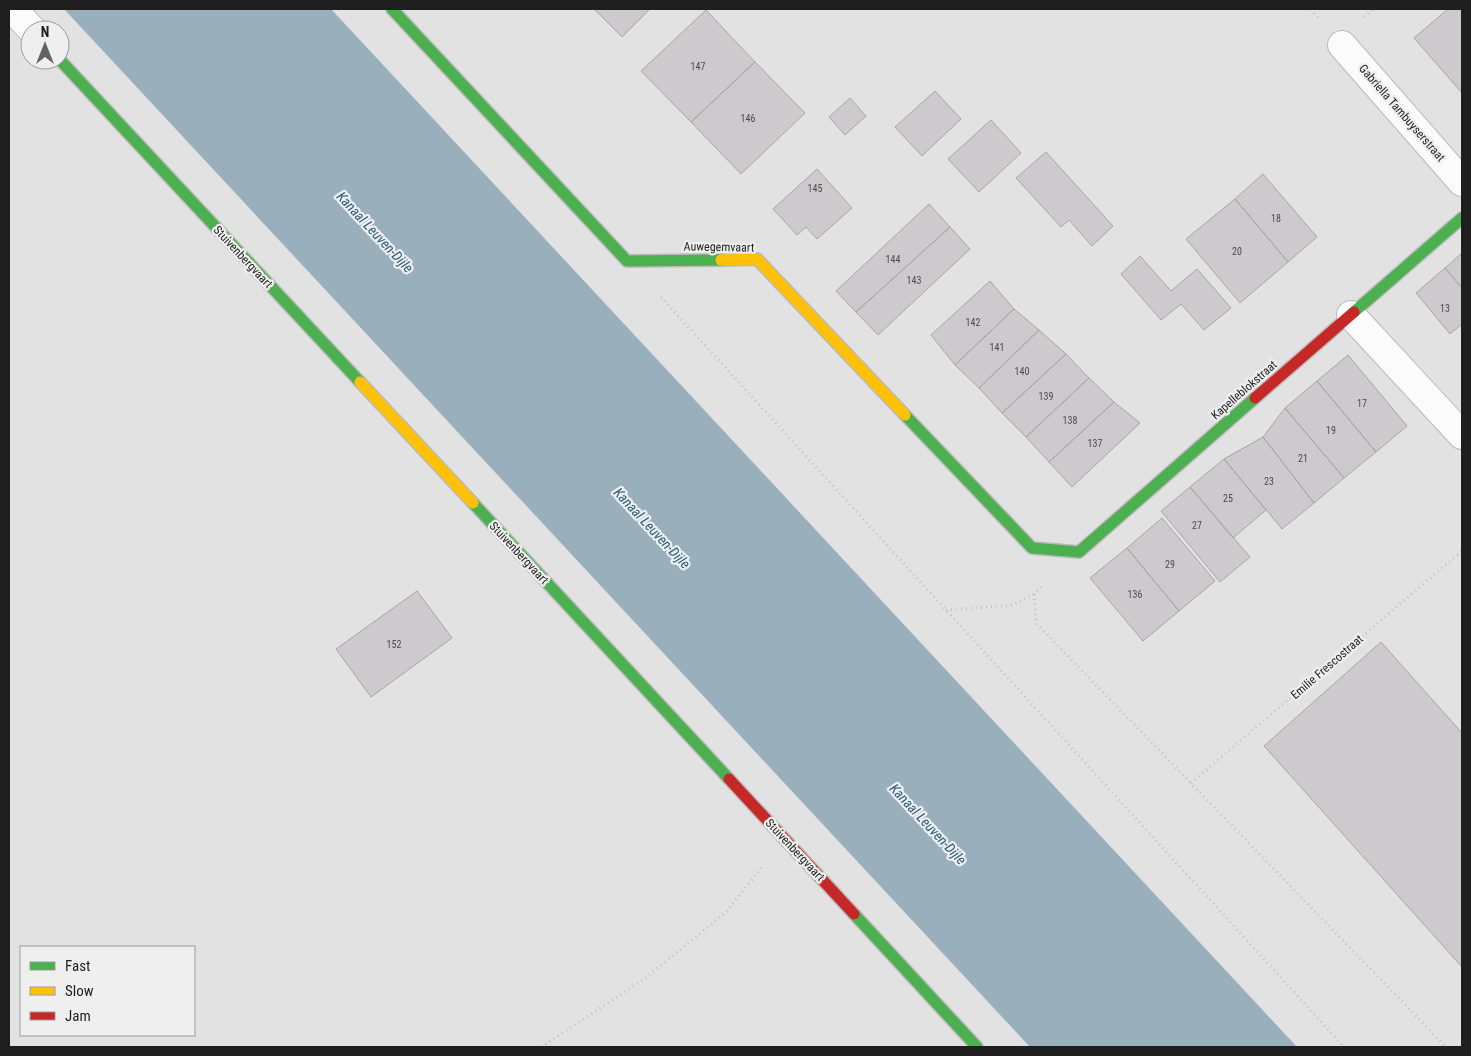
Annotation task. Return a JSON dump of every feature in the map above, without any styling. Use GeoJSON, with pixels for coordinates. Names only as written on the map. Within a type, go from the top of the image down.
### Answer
{"type":"FeatureCollection","features":[{"type":"Feature","properties":{"kind":"street"},"geometry":{"type":"LineString","coordinates":[[12,9],[22,20]]}},
{"type":"Feature","properties":{"kind":"street"},"geometry":{"type":"LineString","coordinates":[[392,9],[628,261]]}},
{"type":"Feature","properties":{"kind":"street","name":"Gabriella Tambuyserstraat"},"geometry":{"type":"LineString","coordinates":[[1342,45],[1462,182]]}},
{"type":"Feature","properties":{"kind":"street","name":"Stuivenbergvaart"},"geometry":{"type":"LineString","coordinates":[[69,70],[785,838],[977,1047]]}},
{"type":"Feature","properties":{"kind":"street","name":"Kapelleblokstraat"},"geometry":{"type":"LineString","coordinates":[[1078,552],[1462,218]]}},
{"type":"Feature","properties":{"kind":"street","name":"Auwegemvaart"},"geometry":{"type":"LineString","coordinates":[[628,261],[757,259],[1032,548],[1078,552]]}},
{"type":"Feature","properties":{"kind":"street"},"geometry":{"type":"LineString","coordinates":[[1351,315],[1462,435]]}},
{"type":"Feature","properties":{"kind":"path"},"geometry":{"type":"LineString","coordinates":[[628,261],[1344,1047]]}},
{"type":"Feature","properties":{"kind":"path","name":"Emilie Frescostraat"},"geometry":{"type":"LineString","coordinates":[[1191,783],[1462,551]]}},
{"type":"Feature","properties":{"kind":"path"},"geometry":{"type":"LineString","coordinates":[[946,610],[1013,605],[1034,594],[1078,552]]}},
{"type":"Feature","properties":{"kind":"path"},"geometry":{"type":"LineString","coordinates":[[1034,594],[1036,623],[1446,1047]]}},
{"type":"Feature","properties":{"kind":"path"},"geometry":{"type":"LineString","coordinates":[[541,1047],[643,980],[726,912],[785,838]]}},
{"type":"Feature","properties":{"kind":"water","name":"Kanaal Leuven-Dijle"},"geometry":{"type":"Polygon","coordinates":[[[64,9],[331,9],[1297,1047],[1030,1047],[64,9]]]}},
{"type":"Feature","properties":{"kind":"building"},"geometry":{"type":"Polygon","coordinates":[[[594,9],[650,9],[622,37],[594,9]]]}},
{"type":"Feature","properties":{"kind":"building"},"geometry":{"type":"Polygon","coordinates":[[[1448,9],[1462,9],[1462,93],[1414,38],[1448,9]]]}},
{"type":"Feature","properties":{"kind":"building"},"geometry":{"type":"Polygon","coordinates":[[[706,10],[755,62],[691,122],[641,71],[706,10]]]}},
{"type":"Feature","properties":{"kind":"building"},"geometry":{"type":"Polygon","coordinates":[[[755,62],[805,113],[741,174],[691,122],[755,62]]]}},
{"type":"Feature","properties":{"kind":"building"},"geometry":{"type":"Polygon","coordinates":[[[935,91],[961,119],[922,156],[895,127],[935,91]]]}},
{"type":"Feature","properties":{"kind":"building"},"geometry":{"type":"Polygon","coordinates":[[[850,98],[866,116],[845,135],[829,117],[850,98]]]}},
{"type":"Feature","properties":{"kind":"building"},"geometry":{"type":"Polygon","coordinates":[[[991,120],[1021,153],[979,192],[948,159],[991,120]]]}},
{"type":"Feature","properties":{"kind":"building"},"geometry":{"type":"Polygon","coordinates":[[[1046,152],[1113,226],[1092,246],[1069,220],[1061,227],[1016,178],[1046,152]]]}},
{"type":"Feature","properties":{"kind":"building"},"geometry":{"type":"Polygon","coordinates":[[[817,169],[852,208],[817,239],[806,227],[797,235],[773,209],[817,169]]]}},
{"type":"Feature","properties":{"kind":"building"},"geometry":{"type":"Polygon","coordinates":[[[1263,174],[1317,237],[1288,262],[1235,199],[1263,174]]]}},
{"type":"Feature","properties":{"kind":"building"},"geometry":{"type":"Polygon","coordinates":[[[1235,199],[1288,262],[1240,303],[1186,239],[1235,199]]]}},
{"type":"Feature","properties":{"kind":"building"},"geometry":{"type":"Polygon","coordinates":[[[929,204],[950,227],[856,312],[836,291],[929,204]]]}},
{"type":"Feature","properties":{"kind":"building"},"geometry":{"type":"Polygon","coordinates":[[[950,227],[970,249],[878,335],[856,312],[950,227]]]}},
{"type":"Feature","properties":{"kind":"building"},"geometry":{"type":"Polygon","coordinates":[[[1462,253],[1462,288],[1445,268],[1462,253]]]}},
{"type":"Feature","properties":{"kind":"building"},"geometry":{"type":"Polygon","coordinates":[[[1140,256],[1171,291],[1197,269],[1231,308],[1204,330],[1181,304],[1161,320],[1121,274],[1140,256]]]}},
{"type":"Feature","properties":{"kind":"building"},"geometry":{"type":"Polygon","coordinates":[[[1445,268],[1462,288],[1462,324],[1450,334],[1416,293],[1445,268]]]}},
{"type":"Feature","properties":{"kind":"building"},"geometry":{"type":"Polygon","coordinates":[[[990,281],[1014,309],[955,365],[931,335],[990,281]]]}},
{"type":"Feature","properties":{"kind":"building"},"geometry":{"type":"Polygon","coordinates":[[[1014,309],[1039,330],[979,388],[955,365],[1014,309]]]}},
{"type":"Feature","properties":{"kind":"building"},"geometry":{"type":"Polygon","coordinates":[[[1039,330],[1066,354],[1002,413],[979,388],[1039,330]]]}},
{"type":"Feature","properties":{"kind":"building"},"geometry":{"type":"Polygon","coordinates":[[[1066,354],[1089,378],[1026,437],[1002,413],[1066,354]]]}},
{"type":"Feature","properties":{"kind":"building"},"geometry":{"type":"Polygon","coordinates":[[[1348,355],[1407,426],[1376,452],[1317,381],[1348,355]]]}},
{"type":"Feature","properties":{"kind":"building"},"geometry":{"type":"Polygon","coordinates":[[[1089,378],[1114,402],[1049,462],[1026,437],[1089,378]]]}},
{"type":"Feature","properties":{"kind":"building"},"geometry":{"type":"Polygon","coordinates":[[[1317,381],[1376,452],[1344,478],[1285,408],[1317,381]]]}},
{"type":"Feature","properties":{"kind":"building"},"geometry":{"type":"Polygon","coordinates":[[[1114,402],[1140,423],[1072,487],[1049,462],[1114,402]]]}},
{"type":"Feature","properties":{"kind":"building"},"geometry":{"type":"Polygon","coordinates":[[[1285,408],[1344,478],[1314,503],[1263,437],[1285,408]]]}},
{"type":"Feature","properties":{"kind":"building"},"geometry":{"type":"Polygon","coordinates":[[[1263,437],[1314,503],[1282,529],[1224,459],[1263,437]]]}},
{"type":"Feature","properties":{"kind":"building"},"geometry":{"type":"Polygon","coordinates":[[[1224,459],[1266,510],[1233,538],[1190,487],[1224,459]]]}},
{"type":"Feature","properties":{"kind":"building"},"geometry":{"type":"Polygon","coordinates":[[[1190,487],[1250,557],[1220,582],[1161,511],[1190,487]]]}},
{"type":"Feature","properties":{"kind":"building"},"geometry":{"type":"Polygon","coordinates":[[[1162,518],[1215,581],[1179,611],[1127,548],[1162,518]]]}},
{"type":"Feature","properties":{"kind":"building"},"geometry":{"type":"Polygon","coordinates":[[[1127,548],[1179,611],[1143,641],[1090,578],[1127,548]]]}},
{"type":"Feature","properties":{"kind":"building"},"geometry":{"type":"Polygon","coordinates":[[[417,591],[452,638],[371,697],[336,649],[417,591]]]}},
{"type":"Feature","properties":{"kind":"building"},"geometry":{"type":"Polygon","coordinates":[[[1381,642],[1462,733],[1462,967],[1264,746],[1381,642]]]}},
{"type":"Feature","properties":{"kind":"traffic: fast"},"geometry":{"type":"LineString","coordinates":[[392,9],[627,261],[721,260]]}},
{"type":"Feature","properties":{"kind":"traffic: fast"},"geometry":{"type":"LineString","coordinates":[[69,70],[360,382]]}},
{"type":"Feature","properties":{"kind":"traffic: fast"},"geometry":{"type":"LineString","coordinates":[[1354,312],[1462,218]]}},
{"type":"Feature","properties":{"kind":"traffic: fast"},"geometry":{"type":"LineString","coordinates":[[905,415],[1032,548],[1079,552],[1255,398]]}},
{"type":"Feature","properties":{"kind":"traffic: fast"},"geometry":{"type":"LineString","coordinates":[[473,503],[729,779]]}},
{"type":"Feature","properties":{"kind":"traffic: fast"},"geometry":{"type":"LineString","coordinates":[[854,914],[977,1047]]}},
{"type":"Feature","properties":{"kind":"traffic: slow"},"geometry":{"type":"LineString","coordinates":[[721,260],[757,259],[905,415]]}},
{"type":"Feature","properties":{"kind":"traffic: slow"},"geometry":{"type":"LineString","coordinates":[[360,382],[473,503]]}},
{"type":"Feature","properties":{"kind":"traffic: jam"},"geometry":{"type":"LineString","coordinates":[[1255,398],[1354,312]]}},
{"type":"Feature","properties":{"kind":"traffic: jam"},"geometry":{"type":"LineString","coordinates":[[729,779],[854,914]]}}]}
